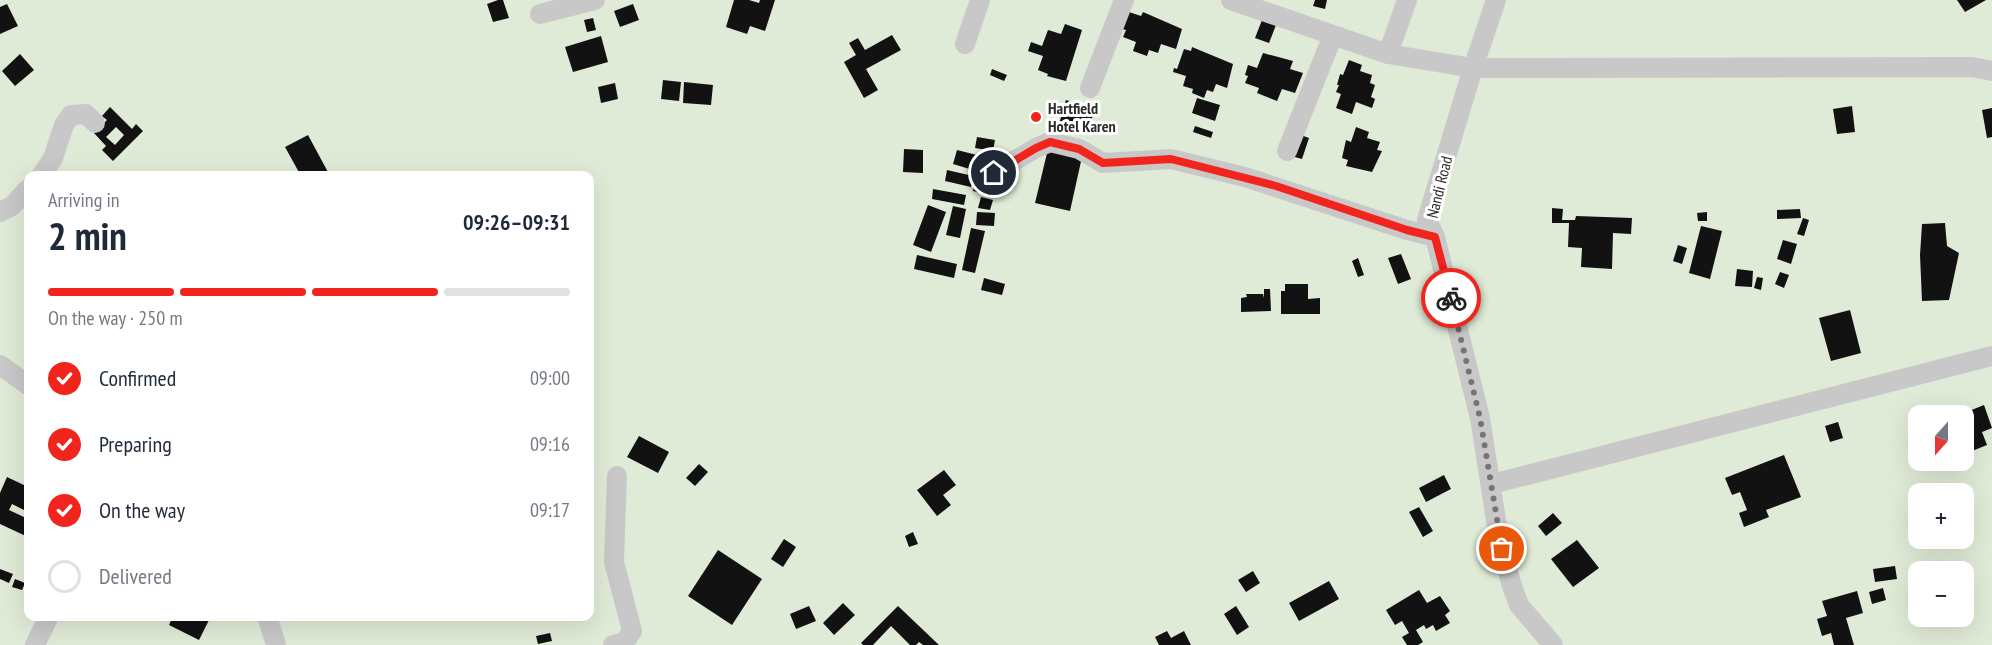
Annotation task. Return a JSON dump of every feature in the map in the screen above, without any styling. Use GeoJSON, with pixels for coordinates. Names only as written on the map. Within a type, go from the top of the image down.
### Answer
{"type":"FeatureCollection","features":[{"type":"Feature","properties":{"kind":"street"},"geometry":{"type":"LineString","coordinates":[[540,14],[595,0]]}},
{"type":"Feature","properties":{"kind":"street"},"geometry":{"type":"LineString","coordinates":[[965,45],[980,0]]}},
{"type":"Feature","properties":{"kind":"street"},"geometry":{"type":"LineString","coordinates":[[1090,88],[1124,0]]}},
{"type":"Feature","properties":{"kind":"street"},"geometry":{"type":"LineString","coordinates":[[1231,0],[1388,54],[1473,68],[1972,67],[1992,71]]}},
{"type":"Feature","properties":{"kind":"street"},"geometry":{"type":"LineString","coordinates":[[1388,54],[1407,0]]}},
{"type":"Feature","properties":{"kind":"street","name":"Nandi Road"},"geometry":{"type":"LineString","coordinates":[[1496,0],[1427,220],[1435,237],[1480,418],[1498,533],[1515,594],[1528,617],[1553,645]]}},
{"type":"Feature","properties":{"kind":"street"},"geometry":{"type":"LineString","coordinates":[[1287,151],[1333,35]]}},
{"type":"Feature","properties":{"kind":"street"},"geometry":{"type":"LineString","coordinates":[[44,171],[53,158],[64,125],[71,115],[86,114],[95,123]]}},
{"type":"Feature","properties":{"kind":"street"},"geometry":{"type":"LineString","coordinates":[[994,173],[1050,142],[1079,149],[1103,163],[1171,159],[1256,180],[1407,230],[1435,237]]}},
{"type":"Feature","properties":{"kind":"street"},"geometry":{"type":"LineString","coordinates":[[0,213],[12,206],[24,193]]}},
{"type":"Feature","properties":{"kind":"street"},"geometry":{"type":"LineString","coordinates":[[1492,484],[1992,356]]}},
{"type":"Feature","properties":{"kind":"street"},"geometry":{"type":"LineString","coordinates":[[0,365],[24,382]]}},
{"type":"Feature","properties":{"kind":"street"},"geometry":{"type":"LineString","coordinates":[[613,645],[625,642],[632,631],[614,562],[617,476]]}},
{"type":"Feature","properties":{"kind":"street"},"geometry":{"type":"LineString","coordinates":[[35,645],[47,621]]}},
{"type":"Feature","properties":{"kind":"street"},"geometry":{"type":"LineString","coordinates":[[269,621],[276,645]]}},
{"type":"Feature","properties":{"kind":"green space"},"geometry":{"type":"Polygon","coordinates":[[[0,0],[1992,0],[1992,645],[0,645],[0,0]]]}},
{"type":"Feature","properties":{"kind":"building"},"geometry":{"type":"Polygon","coordinates":[[[503,0],[509,18],[493,22],[487,4],[503,0]]]}},
{"type":"Feature","properties":{"kind":"building"},"geometry":{"type":"Polygon","coordinates":[[[734,0],[759,3],[760,0],[775,0],[765,31],[750,26],[747,34],[726,27],[734,0]]]}},
{"type":"Feature","properties":{"kind":"building"},"geometry":{"type":"Polygon","coordinates":[[[1315,0],[1327,0],[1325,9],[1313,6],[1315,0]]]}},
{"type":"Feature","properties":{"kind":"building"},"geometry":{"type":"Polygon","coordinates":[[[1957,0],[1986,0],[1965,12],[1957,0]]]}},
{"type":"Feature","properties":{"kind":"building"},"geometry":{"type":"Polygon","coordinates":[[[7,4],[18,26],[0,34],[0,7],[7,4]]]}},
{"type":"Feature","properties":{"kind":"building"},"geometry":{"type":"Polygon","coordinates":[[[633,4],[639,20],[620,27],[614,11],[633,4]]]}},
{"type":"Feature","properties":{"kind":"building"},"geometry":{"type":"Polygon","coordinates":[[[1129,12],[1141,16],[1143,12],[1182,29],[1176,49],[1161,44],[1158,53],[1149,50],[1147,56],[1133,51],[1136,42],[1123,37],[1126,30],[1122,29],[1129,12]]]}},
{"type":"Feature","properties":{"kind":"building"},"geometry":{"type":"Polygon","coordinates":[[[593,18],[596,30],[587,32],[584,20],[593,18]]]}},
{"type":"Feature","properties":{"kind":"building"},"geometry":{"type":"Polygon","coordinates":[[[1262,20],[1276,25],[1269,43],[1255,38],[1262,20]]]}},
{"type":"Feature","properties":{"kind":"building"},"geometry":{"type":"Polygon","coordinates":[[[1065,24],[1082,30],[1066,81],[1047,76],[1048,74],[1038,70],[1043,56],[1028,51],[1031,42],[1042,46],[1048,30],[1061,34],[1065,24]]]}},
{"type":"Feature","properties":{"kind":"building"},"geometry":{"type":"Polygon","coordinates":[[[892,35],[901,50],[866,69],[878,90],[864,98],[844,62],[856,55],[849,43],[858,38],[865,50],[892,35]]]}},
{"type":"Feature","properties":{"kind":"building"},"geometry":{"type":"Polygon","coordinates":[[[601,36],[608,62],[573,72],[565,47],[601,36]]]}},
{"type":"Feature","properties":{"kind":"building"},"geometry":{"type":"Polygon","coordinates":[[[1192,47],[1233,64],[1227,88],[1216,84],[1213,92],[1207,90],[1204,98],[1192,93],[1193,89],[1183,86],[1186,76],[1173,72],[1174,68],[1177,69],[1184,49],[1191,51],[1192,47]]]}},
{"type":"Feature","properties":{"kind":"building"},"geometry":{"type":"Polygon","coordinates":[[[1263,53],[1293,61],[1290,69],[1303,73],[1295,93],[1282,89],[1277,101],[1257,93],[1259,88],[1245,83],[1248,76],[1245,75],[1248,65],[1257,68],[1263,53]]]}},
{"type":"Feature","properties":{"kind":"building"},"geometry":{"type":"Polygon","coordinates":[[[20,54],[34,70],[15,86],[2,71],[20,54]]]}},
{"type":"Feature","properties":{"kind":"building"},"geometry":{"type":"Polygon","coordinates":[[[1349,60],[1362,65],[1360,71],[1372,75],[1370,83],[1375,85],[1371,97],[1375,99],[1372,108],[1356,102],[1352,114],[1336,108],[1341,94],[1336,92],[1339,85],[1337,85],[1340,74],[1343,75],[1349,60]]]}},
{"type":"Feature","properties":{"kind":"building"},"geometry":{"type":"Polygon","coordinates":[[[992,69],[1007,75],[1004,81],[990,75],[992,69]]]}},
{"type":"Feature","properties":{"kind":"building"},"geometry":{"type":"Polygon","coordinates":[[[663,80],[681,82],[679,101],[661,99],[663,80]]]}},
{"type":"Feature","properties":{"kind":"building"},"geometry":{"type":"Polygon","coordinates":[[[684,82],[713,85],[711,105],[683,103],[684,82]]]}},
{"type":"Feature","properties":{"kind":"building"},"geometry":{"type":"Polygon","coordinates":[[[615,83],[618,99],[601,103],[598,87],[615,83]]]}},
{"type":"Feature","properties":{"kind":"building"},"geometry":{"type":"Polygon","coordinates":[[[1197,98],[1220,105],[1215,121],[1192,113],[1197,98]]]}},
{"type":"Feature","properties":{"kind":"building"},"geometry":{"type":"Polygon","coordinates":[[[1066,100],[1095,109],[1087,134],[1059,124],[1066,100]]]}},
{"type":"Feature","properties":{"kind":"building"},"geometry":{"type":"Polygon","coordinates":[[[1852,106],[1855,132],[1837,134],[1833,109],[1852,106]]]}},
{"type":"Feature","properties":{"kind":"building"},"geometry":{"type":"Polygon","coordinates":[[[110,107],[132,129],[136,124],[143,131],[113,161],[102,150],[106,146],[94,133],[107,120],[102,116],[110,107]],[[116,127],[106,137],[115,145],[124,135],[116,127]]]}},
{"type":"Feature","properties":{"kind":"building"},"geometry":{"type":"Polygon","coordinates":[[[1992,108],[1992,137],[1987,138],[1982,110],[1992,108]]]}},
{"type":"Feature","properties":{"kind":"building"},"geometry":{"type":"Polygon","coordinates":[[[1195,126],[1213,132],[1211,138],[1193,132],[1195,126]]]}},
{"type":"Feature","properties":{"kind":"building"},"geometry":{"type":"Polygon","coordinates":[[[1356,127],[1369,132],[1367,138],[1380,142],[1377,150],[1382,151],[1372,172],[1346,166],[1348,160],[1342,158],[1346,140],[1351,142],[1356,127]]]}},
{"type":"Feature","properties":{"kind":"building"},"geometry":{"type":"Polygon","coordinates":[[[1298,134],[1309,138],[1302,159],[1291,156],[1298,134]]]}},
{"type":"Feature","properties":{"kind":"building"},"geometry":{"type":"Polygon","coordinates":[[[308,135],[327,171],[298,171],[285,147],[308,135]]]}},
{"type":"Feature","properties":{"kind":"building"},"geometry":{"type":"Polygon","coordinates":[[[977,137],[995,140],[993,151],[975,148],[977,137]]]}},
{"type":"Feature","properties":{"kind":"building"},"geometry":{"type":"Polygon","coordinates":[[[904,149],[923,150],[923,173],[903,172],[904,149]]]}},
{"type":"Feature","properties":{"kind":"building"},"geometry":{"type":"Polygon","coordinates":[[[1048,149],[1082,157],[1070,211],[1035,203],[1048,149]]]}},
{"type":"Feature","properties":{"kind":"building"},"geometry":{"type":"Polygon","coordinates":[[[957,150],[977,155],[973,170],[953,164],[957,150]]]}},
{"type":"Feature","properties":{"kind":"building"},"geometry":{"type":"Polygon","coordinates":[[[947,170],[973,176],[971,187],[945,181],[947,170]]]}},
{"type":"Feature","properties":{"kind":"building"},"geometry":{"type":"Polygon","coordinates":[[[976,176],[990,180],[986,194],[973,191],[976,176]]]}},
{"type":"Feature","properties":{"kind":"building"},"geometry":{"type":"Polygon","coordinates":[[[933,189],[966,195],[964,205],[932,199],[933,189]]]}},
{"type":"Feature","properties":{"kind":"building"},"geometry":{"type":"Polygon","coordinates":[[[981,197],[993,200],[990,210],[978,208],[981,197]]]}},
{"type":"Feature","properties":{"kind":"building"},"geometry":{"type":"Polygon","coordinates":[[[928,205],[946,212],[931,252],[913,245],[928,205]]]}},
{"type":"Feature","properties":{"kind":"building"},"geometry":{"type":"Polygon","coordinates":[[[953,206],[966,209],[960,238],[946,235],[953,206]]]}},
{"type":"Feature","properties":{"kind":"building"},"geometry":{"type":"Polygon","coordinates":[[[1552,208],[1563,209],[1562,220],[1575,220],[1576,216],[1632,218],[1631,234],[1613,233],[1612,269],[1581,267],[1582,248],[1568,247],[1569,223],[1552,223],[1552,208]]]}},
{"type":"Feature","properties":{"kind":"building"},"geometry":{"type":"Polygon","coordinates":[[[1800,209],[1801,218],[1777,219],[1777,210],[1800,209]]]}},
{"type":"Feature","properties":{"kind":"building"},"geometry":{"type":"Polygon","coordinates":[[[977,212],[995,213],[994,226],[976,225],[977,212]]]}},
{"type":"Feature","properties":{"kind":"building"},"geometry":{"type":"Polygon","coordinates":[[[1707,212],[1707,221],[1698,221],[1697,213],[1707,212]]]}},
{"type":"Feature","properties":{"kind":"building"},"geometry":{"type":"Polygon","coordinates":[[[1803,218],[1809,220],[1804,236],[1797,234],[1803,218]]]}},
{"type":"Feature","properties":{"kind":"building"},"geometry":{"type":"Polygon","coordinates":[[[1945,223],[1947,246],[1959,253],[1949,300],[1922,301],[1920,255],[1922,224],[1945,223]]]}},
{"type":"Feature","properties":{"kind":"building"},"geometry":{"type":"Polygon","coordinates":[[[1701,226],[1722,231],[1710,279],[1689,273],[1701,226]]]}},
{"type":"Feature","properties":{"kind":"building"},"geometry":{"type":"Polygon","coordinates":[[[971,228],[985,231],[975,273],[962,270],[971,228]]]}},
{"type":"Feature","properties":{"kind":"building"},"geometry":{"type":"Polygon","coordinates":[[[1783,240],[1797,244],[1791,264],[1777,259],[1783,240]]]}},
{"type":"Feature","properties":{"kind":"building"},"geometry":{"type":"Polygon","coordinates":[[[1678,245],[1687,248],[1682,264],[1673,261],[1678,245]]]}},
{"type":"Feature","properties":{"kind":"building"},"geometry":{"type":"Polygon","coordinates":[[[1401,254],[1411,279],[1398,284],[1388,258],[1401,254]]]}},
{"type":"Feature","properties":{"kind":"building"},"geometry":{"type":"Polygon","coordinates":[[[917,255],[957,264],[954,278],[914,269],[917,255]]]}},
{"type":"Feature","properties":{"kind":"building"},"geometry":{"type":"Polygon","coordinates":[[[1358,258],[1364,275],[1358,277],[1352,261],[1358,258]]]}},
{"type":"Feature","properties":{"kind":"building"},"geometry":{"type":"Polygon","coordinates":[[[1737,269],[1753,271],[1752,287],[1735,286],[1737,269]]]}},
{"type":"Feature","properties":{"kind":"building"},"geometry":{"type":"Polygon","coordinates":[[[1780,272],[1789,275],[1784,288],[1775,284],[1780,272]]]}},
{"type":"Feature","properties":{"kind":"building"},"geometry":{"type":"Polygon","coordinates":[[[1757,277],[1763,278],[1761,290],[1754,288],[1757,277]]]}},
{"type":"Feature","properties":{"kind":"building"},"geometry":{"type":"Polygon","coordinates":[[[984,278],[1005,284],[1002,295],[981,290],[984,278]]]}},
{"type":"Feature","properties":{"kind":"building"},"geometry":{"type":"Polygon","coordinates":[[[1285,284],[1308,284],[1308,299],[1320,298],[1320,314],[1281,314],[1281,291],[1285,291],[1285,284]]]}},
{"type":"Feature","properties":{"kind":"building"},"geometry":{"type":"Polygon","coordinates":[[[1264,289],[1270,289],[1271,311],[1241,312],[1241,298],[1247,297],[1246,294],[1263,294],[1264,298],[1264,289]]]}},
{"type":"Feature","properties":{"kind":"building"},"geometry":{"type":"Polygon","coordinates":[[[1850,310],[1861,353],[1831,361],[1819,318],[1850,310]]]}},
{"type":"Feature","properties":{"kind":"building"},"geometry":{"type":"Polygon","coordinates":[[[1984,405],[1992,428],[1982,432],[1987,445],[1974,450],[1974,409],[1984,405]]]}},
{"type":"Feature","properties":{"kind":"building"},"geometry":{"type":"Polygon","coordinates":[[[1838,422],[1843,438],[1830,442],[1825,426],[1838,422]]]}},
{"type":"Feature","properties":{"kind":"building"},"geometry":{"type":"Polygon","coordinates":[[[639,436],[669,452],[658,473],[627,457],[639,436]]]}},
{"type":"Feature","properties":{"kind":"building"},"geometry":{"type":"Polygon","coordinates":[[[1784,455],[1801,497],[1766,510],[1769,517],[1744,527],[1739,513],[1747,510],[1740,492],[1732,495],[1725,478],[1784,455]]]}},
{"type":"Feature","properties":{"kind":"building"},"geometry":{"type":"Polygon","coordinates":[[[699,464],[708,472],[695,486],[686,478],[699,464]]]}},
{"type":"Feature","properties":{"kind":"building"},"geometry":{"type":"Polygon","coordinates":[[[944,470],[956,485],[943,495],[951,505],[937,516],[917,490],[944,470]]]}},
{"type":"Feature","properties":{"kind":"building"},"geometry":{"type":"Polygon","coordinates":[[[1444,475],[1451,489],[1426,502],[1419,488],[1444,475]]]}},
{"type":"Feature","properties":{"kind":"building"},"geometry":{"type":"Polygon","coordinates":[[[7,477],[24,485],[24,510],[12,504],[9,510],[24,517],[24,535],[0,524],[0,493],[7,477]]]}},
{"type":"Feature","properties":{"kind":"building"},"geometry":{"type":"Polygon","coordinates":[[[1419,507],[1433,531],[1423,537],[1409,512],[1419,507]]]}},
{"type":"Feature","properties":{"kind":"building"},"geometry":{"type":"Polygon","coordinates":[[[1553,513],[1562,523],[1546,536],[1538,526],[1553,513]]]}},
{"type":"Feature","properties":{"kind":"building"},"geometry":{"type":"Polygon","coordinates":[[[913,532],[918,544],[909,547],[905,536],[913,532]]]}},
{"type":"Feature","properties":{"kind":"building"},"geometry":{"type":"Polygon","coordinates":[[[784,539],[796,547],[783,567],[771,559],[784,539]]]}},
{"type":"Feature","properties":{"kind":"building"},"geometry":{"type":"Polygon","coordinates":[[[1577,540],[1599,568],[1573,587],[1551,559],[1577,540]]]}},
{"type":"Feature","properties":{"kind":"building"},"geometry":{"type":"Polygon","coordinates":[[[718,550],[762,579],[732,625],[688,596],[718,550]]]}},
{"type":"Feature","properties":{"kind":"building"},"geometry":{"type":"Polygon","coordinates":[[[1895,566],[1897,579],[1875,582],[1873,569],[1895,566]]]}},
{"type":"Feature","properties":{"kind":"building"},"geometry":{"type":"Polygon","coordinates":[[[0,569],[13,574],[9,583],[0,579],[0,569]]]}},
{"type":"Feature","properties":{"kind":"building"},"geometry":{"type":"Polygon","coordinates":[[[1253,571],[1260,583],[1246,592],[1238,580],[1253,571]]]}},
{"type":"Feature","properties":{"kind":"building"},"geometry":{"type":"Polygon","coordinates":[[[15,579],[24,583],[22,590],[12,587],[15,579]]]}},
{"type":"Feature","properties":{"kind":"building"},"geometry":{"type":"Polygon","coordinates":[[[1329,581],[1339,599],[1299,621],[1289,603],[1329,581]]]}},
{"type":"Feature","properties":{"kind":"building"},"geometry":{"type":"Polygon","coordinates":[[[1883,588],[1886,600],[1872,604],[1869,592],[1883,588]]]}},
{"type":"Feature","properties":{"kind":"building"},"geometry":{"type":"Polygon","coordinates":[[[1419,590],[1427,603],[1440,596],[1450,611],[1445,615],[1450,623],[1436,631],[1433,625],[1426,629],[1424,625],[1416,630],[1423,642],[1418,645],[1407,645],[1402,637],[1409,633],[1402,621],[1395,625],[1386,610],[1419,590]]]}},
{"type":"Feature","properties":{"kind":"building"},"geometry":{"type":"Polygon","coordinates":[[[1857,591],[1863,613],[1846,618],[1854,645],[1834,645],[1831,633],[1822,636],[1817,619],[1827,616],[1822,601],[1857,591]]]}},
{"type":"Feature","properties":{"kind":"building"},"geometry":{"type":"Polygon","coordinates":[[[843,603],[855,615],[834,635],[823,623],[843,603]]]}},
{"type":"Feature","properties":{"kind":"building"},"geometry":{"type":"Polygon","coordinates":[[[809,606],[816,621],[796,629],[790,614],[809,606]]]}},
{"type":"Feature","properties":{"kind":"building"},"geometry":{"type":"Polygon","coordinates":[[[898,606],[939,645],[923,645],[919,642],[916,645],[910,645],[891,626],[873,645],[863,645],[861,643],[898,606]]]}},
{"type":"Feature","properties":{"kind":"building"},"geometry":{"type":"Polygon","coordinates":[[[1236,606],[1249,627],[1237,635],[1224,614],[1236,606]]]}},
{"type":"Feature","properties":{"kind":"building"},"geometry":{"type":"Polygon","coordinates":[[[171,621],[208,621],[199,640],[169,625],[171,621]]]}},
{"type":"Feature","properties":{"kind":"building"},"geometry":{"type":"Polygon","coordinates":[[[1167,631],[1171,638],[1184,631],[1191,645],[1159,645],[1155,637],[1167,631]]]}},
{"type":"Feature","properties":{"kind":"building"},"geometry":{"type":"Polygon","coordinates":[[[550,633],[552,641],[538,644],[536,636],[550,633]]]}},
{"type":"Feature","properties":{"kind":"way so far"},"geometry":{"type":"LineString","coordinates":[[1451,298],[1480,418],[1502,549]]}},
{"type":"Feature","properties":{"kind":"place","name":"Hartfield Hotel Karen"},"geometry":{"type":"Point","coordinates":[1036,117]}},
{"type":"Feature","properties":{"kind":"route"},"geometry":{"type":"LineString","coordinates":[[994,173],[1050,142],[1079,149],[1103,163],[1171,159],[1210,167],[1435,237],[1451,298]]}}]}
